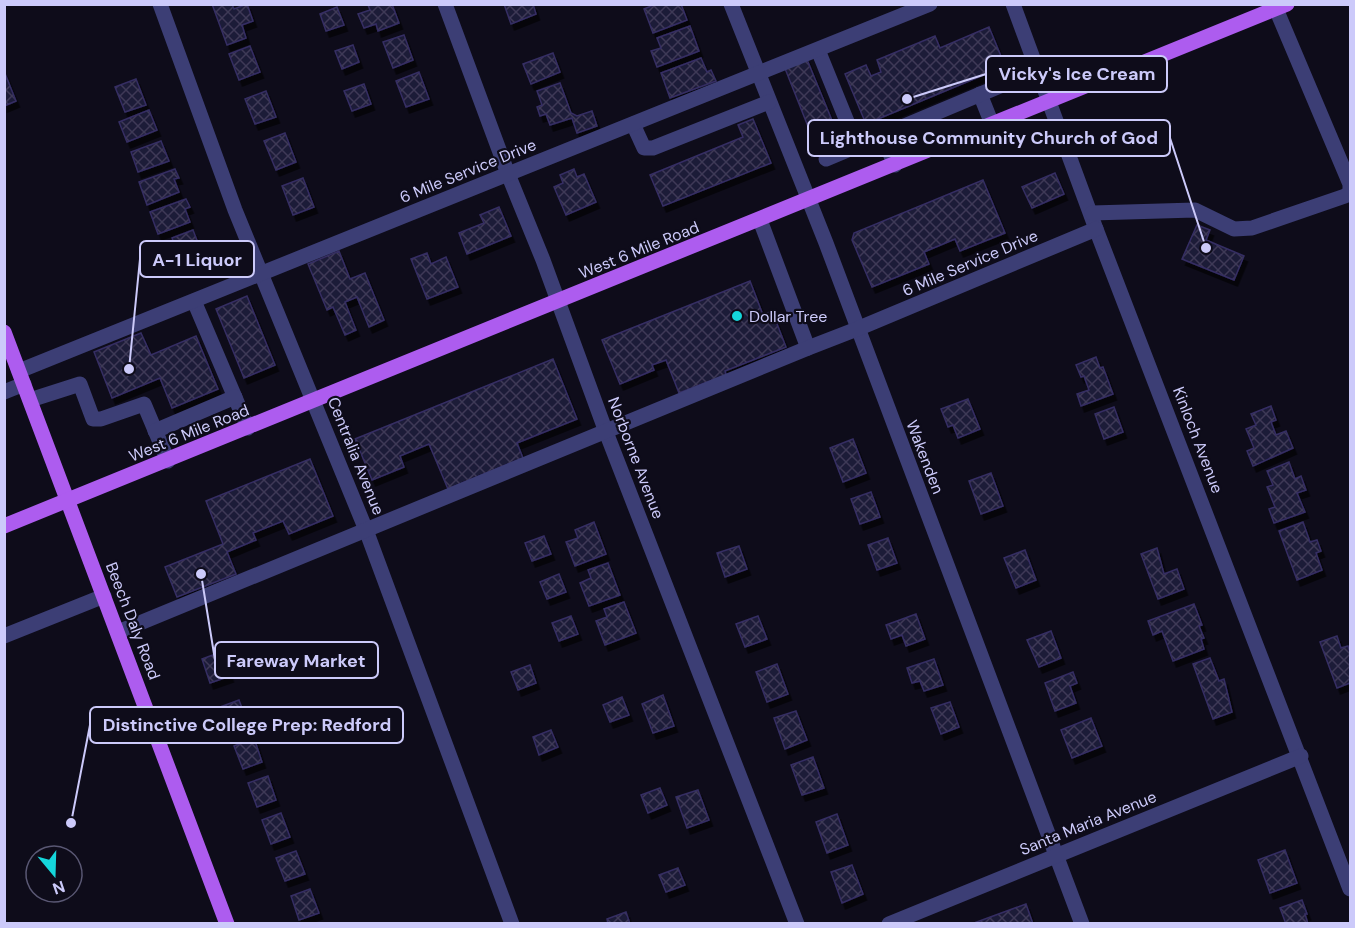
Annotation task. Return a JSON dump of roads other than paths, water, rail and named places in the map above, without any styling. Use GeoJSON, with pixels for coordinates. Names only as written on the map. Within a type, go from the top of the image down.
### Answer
{"type":"FeatureCollection","features":[{"type":"Feature","properties":{"kind":"main road","name":"West 6 Mile Road"},"geometry":{"type":"LineString","coordinates":[[4,526],[1282,7]]}},
{"type":"Feature","properties":{"kind":"main road","name":"Beech Daly Road"},"geometry":{"type":"LineString","coordinates":[[4,332],[227,924]]}},
{"type":"Feature","properties":{"kind":"street","name":"Centralia Avenue"},"geometry":{"type":"LineString","coordinates":[[160,4],[235,210],[366,530],[512,924]]}},
{"type":"Feature","properties":{"kind":"street","name":"Norborne Avenue"},"geometry":{"type":"LineString","coordinates":[[445,4],[606,432],[796,924]]}},
{"type":"Feature","properties":{"kind":"street","name":"Wakenden"},"geometry":{"type":"LineString","coordinates":[[731,4],[808,200],[1082,924]]}},
{"type":"Feature","properties":{"kind":"street","name":"6 Mile Service Drive"},"geometry":{"type":"LineString","coordinates":[[4,392],[22,377],[194,302],[930,4]]}},
{"type":"Feature","properties":{"kind":"street","name":"Kinloch Avenue"},"geometry":{"type":"LineString","coordinates":[[1013,4],[1096,229],[1301,756],[1350,889]]}},
{"type":"Feature","properties":{"kind":"street"},"geometry":{"type":"LineString","coordinates":[[1092,213],[1195,210],[1234,229],[1252,228],[1345,196],[1350,192],[1350,184],[1282,7]]}},
{"type":"Feature","properties":{"kind":"street"},"geometry":{"type":"LineString","coordinates":[[818,50],[857,146]]}},
{"type":"Feature","properties":{"kind":"street"},"geometry":{"type":"LineString","coordinates":[[826,159],[1007,83]]}},
{"type":"Feature","properties":{"kind":"street"},"geometry":{"type":"LineString","coordinates":[[980,94],[992,124]]}},
{"type":"Feature","properties":{"kind":"street"},"geometry":{"type":"LineString","coordinates":[[633,124],[644,148],[653,148],[769,102]]}},
{"type":"Feature","properties":{"kind":"street"},"geometry":{"type":"LineString","coordinates":[[882,135],[895,165]]}},
{"type":"Feature","properties":{"kind":"street"},"geometry":{"type":"LineString","coordinates":[[760,220],[808,348]]}},
{"type":"Feature","properties":{"kind":"street","name":"6 Mile Service Drive"},"geometry":{"type":"LineString","coordinates":[[606,432],[1096,229]]}},
{"type":"Feature","properties":{"kind":"street"},"geometry":{"type":"LineString","coordinates":[[194,302],[248,428]]}},
{"type":"Feature","properties":{"kind":"street"},"geometry":{"type":"LineString","coordinates":[[30,400],[80,384],[93,418],[101,419],[144,404],[168,461]]}},
{"type":"Feature","properties":{"kind":"street"},"geometry":{"type":"LineString","coordinates":[[155,430],[235,397]]}},
{"type":"Feature","properties":{"kind":"street"},"geometry":{"type":"LineString","coordinates":[[118,632],[606,432]]}},
{"type":"Feature","properties":{"kind":"street"},"geometry":{"type":"LineString","coordinates":[[4,636],[104,596]]}},
{"type":"Feature","properties":{"kind":"street","name":"Santa Maria Avenue"},"geometry":{"type":"LineString","coordinates":[[889,924],[1301,756]]}},
{"type":"Feature","properties":{"kind":"place","name":"Vicky's Ice Cream"},"geometry":{"type":"Point","coordinates":[907,99]}},
{"type":"Feature","properties":{"kind":"place","name":"Lighthouse Community Church of God"},"geometry":{"type":"Point","coordinates":[1206,248]}},
{"type":"Feature","properties":{"kind":"place","name":"Dollar Tree"},"geometry":{"type":"Point","coordinates":[737,316]}},
{"type":"Feature","properties":{"kind":"place","name":"A-1 Liquor"},"geometry":{"type":"Point","coordinates":[129,369]}},
{"type":"Feature","properties":{"kind":"place","name":"Fareway Market"},"geometry":{"type":"Point","coordinates":[201,574]}},
{"type":"Feature","properties":{"kind":"place","name":"Distinctive College Prep: Redford"},"geometry":{"type":"Point","coordinates":[71,823]}}]}
